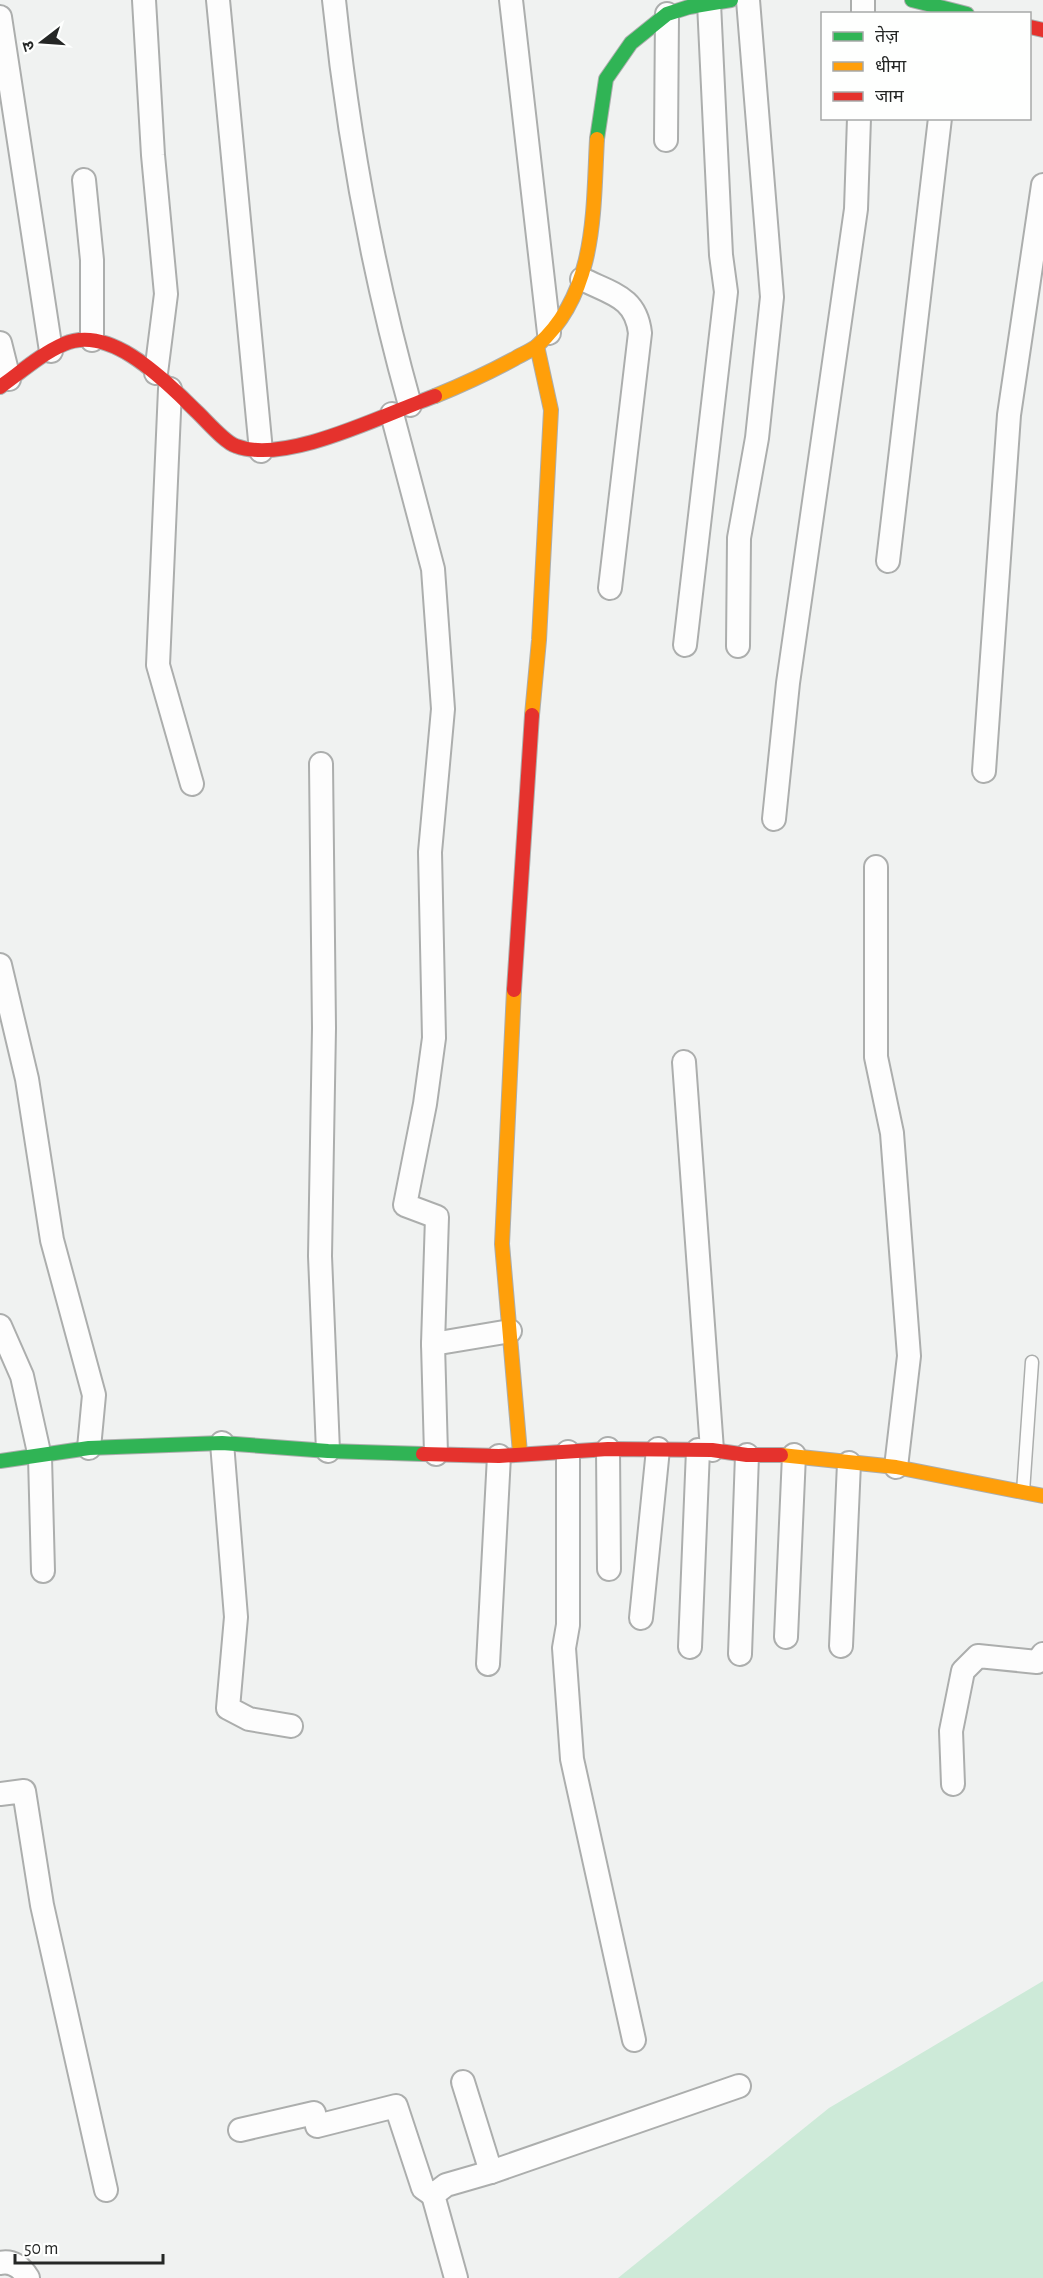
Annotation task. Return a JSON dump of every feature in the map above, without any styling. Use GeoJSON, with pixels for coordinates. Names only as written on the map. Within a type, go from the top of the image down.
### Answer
{"type":"FeatureCollection","features":[{"type":"Feature","properties":{"kind":"street"},"geometry":{"type":"LineString","coordinates":[[144,0],[153,155],[166,294],[158,657],[192,784]]}},
{"type":"Feature","properties":{"kind":"street"},"geometry":{"type":"LineString","coordinates":[[218,0],[261,451]]}},
{"type":"Feature","properties":{"kind":"street"},"geometry":{"type":"LineString","coordinates":[[334,0],[339,49],[374,264],[401,410],[430,547],[442,685],[442,741],[430,852],[434,1038],[425,1104],[405,1205],[437,1217],[433,1344],[436,1454]]}},
{"type":"Feature","properties":{"kind":"street"},"geometry":{"type":"LineString","coordinates":[[488,1664],[510,1454],[510,1331],[502,1244],[511,1029],[525,787],[539,640],[551,410],[511,0]]}},
{"type":"Feature","properties":{"kind":"street"},"geometry":{"type":"LineString","coordinates":[[738,646],[739,538],[757,438],[772,290],[748,0]]}},
{"type":"Feature","properties":{"kind":"street"},"geometry":{"type":"LineString","coordinates":[[912,0],[958,12]]}},
{"type":"Feature","properties":{"kind":"street"},"geometry":{"type":"LineString","coordinates":[[0,343],[5,383],[51,351],[67,343],[92,340],[131,355],[234,446],[261,451],[300,447],[473,381],[543,339],[582,279],[590,249],[598,127],[606,79],[631,43],[667,14],[705,3],[721,255],[726,292],[685,645]]}},
{"type":"Feature","properties":{"kind":"street"},"geometry":{"type":"LineString","coordinates":[[666,140],[667,14]]}},
{"type":"Feature","properties":{"kind":"street"},"geometry":{"type":"LineString","coordinates":[[0,17],[51,351]]}},
{"type":"Feature","properties":{"kind":"street"},"geometry":{"type":"LineString","coordinates":[[774,819],[788,683],[856,209],[859,120]]}},
{"type":"Feature","properties":{"kind":"street"},"geometry":{"type":"LineString","coordinates":[[888,561],[940,120]]}},
{"type":"Feature","properties":{"kind":"street"},"geometry":{"type":"LineString","coordinates":[[84,180],[92,260],[92,340]]}},
{"type":"Feature","properties":{"kind":"street"},"geometry":{"type":"LineString","coordinates":[[984,771],[1009,415],[1043,185]]}},
{"type":"Feature","properties":{"kind":"street"},"geometry":{"type":"LineString","coordinates":[[582,279],[629,303],[638,319],[640,333],[609,588]]}},
{"type":"Feature","properties":{"kind":"street"},"geometry":{"type":"LineString","coordinates":[[321,764],[324,1028],[320,1256],[328,1451]]}},
{"type":"Feature","properties":{"kind":"street"},"geometry":{"type":"LineString","coordinates":[[876,867],[876,1057],[892,1133],[909,1356],[896,1467]]}},
{"type":"Feature","properties":{"kind":"street"},"geometry":{"type":"LineString","coordinates":[[0,965],[27,1079],[52,1240],[94,1395],[89,1448]]}},
{"type":"Feature","properties":{"kind":"street"},"geometry":{"type":"LineString","coordinates":[[684,1062],[705,1450],[690,1647]]}},
{"type":"Feature","properties":{"kind":"street"},"geometry":{"type":"LineString","coordinates":[[0,1326],[22,1376],[40,1457],[43,1571]]}},
{"type":"Feature","properties":{"kind":"street"},"geometry":{"type":"LineString","coordinates":[[433,1344],[510,1331]]}},
{"type":"Feature","properties":{"kind":"street"},"geometry":{"type":"LineString","coordinates":[[222,1443],[236,1617],[228,1708],[249,1719],[291,1726]]}},
{"type":"Feature","properties":{"kind":"street"},"geometry":{"type":"LineString","coordinates":[[0,1461],[40,1457],[89,1448],[222,1443],[328,1451],[436,1454],[510,1454],[608,1449],[705,1450],[747,1455],[794,1455],[896,1467],[1043,1496]]}},
{"type":"Feature","properties":{"kind":"street"},"geometry":{"type":"LineString","coordinates":[[608,1449],[609,1569]]}},
{"type":"Feature","properties":{"kind":"street"},"geometry":{"type":"LineString","coordinates":[[641,1618],[658,1449]]}},
{"type":"Feature","properties":{"kind":"street"},"geometry":{"type":"LineString","coordinates":[[568,1452],[568,1625],[564,1648],[572,1759],[634,2040]]}},
{"type":"Feature","properties":{"kind":"street"},"geometry":{"type":"LineString","coordinates":[[740,1654],[747,1455]]}},
{"type":"Feature","properties":{"kind":"street"},"geometry":{"type":"LineString","coordinates":[[786,1637],[794,1455]]}},
{"type":"Feature","properties":{"kind":"street"},"geometry":{"type":"LineString","coordinates":[[842,1646],[849,1463]]}},
{"type":"Feature","properties":{"kind":"street"},"geometry":{"type":"LineString","coordinates":[[953,1784],[951,1731],[963,1671],[978,1656],[1037,1662],[1043,1654]]}},
{"type":"Feature","properties":{"kind":"street"},"geometry":{"type":"LineString","coordinates":[[0,1794],[24,1791],[42,1905],[106,2190]]}},
{"type":"Feature","properties":{"kind":"street"},"geometry":{"type":"LineString","coordinates":[[462,2082],[491,2172]]}},
{"type":"Feature","properties":{"kind":"street"},"geometry":{"type":"LineString","coordinates":[[433,2194],[446,2185],[491,2172],[739,2086]]}},
{"type":"Feature","properties":{"kind":"street"},"geometry":{"type":"LineString","coordinates":[[240,2130],[314,2113],[317,2126],[396,2106],[423,2188],[433,2194],[456,2278]]}},
{"type":"Feature","properties":{"kind":"street"},"geometry":{"type":"LineString","coordinates":[[0,2262],[6,2261],[22,2268],[28,2278]]}},
{"type":"Feature","properties":{"kind":"lane"},"geometry":{"type":"LineString","coordinates":[[1023,1493],[1032,1362]]}},
{"type":"Feature","properties":{"kind":"green space"},"geometry":{"type":"Polygon","coordinates":[[[1043,1981],[1043,2278],[618,2278],[829,2108],[1043,1981]]]}},
{"type":"Feature","properties":{"kind":"traffic: fast"},"geometry":{"type":"LineString","coordinates":[[597,139],[606,79],[631,43],[667,14],[689,7],[731,0]]}},
{"type":"Feature","properties":{"kind":"traffic: fast"},"geometry":{"type":"LineString","coordinates":[[912,0],[959,12]]}},
{"type":"Feature","properties":{"kind":"traffic: fast"},"geometry":{"type":"LineString","coordinates":[[0,1461],[89,1448],[222,1443],[328,1451],[423,1454]]}},
{"type":"Feature","properties":{"kind":"traffic: slow"},"geometry":{"type":"LineString","coordinates":[[435,396],[485,374],[538,345],[557,324],[572,301],[582,276],[588,249],[597,139]]}},
{"type":"Feature","properties":{"kind":"traffic: slow"},"geometry":{"type":"LineString","coordinates":[[532,715],[539,640],[551,410],[537,346]]}},
{"type":"Feature","properties":{"kind":"traffic: slow"},"geometry":{"type":"LineString","coordinates":[[514,990],[502,1244],[520,1453]]}},
{"type":"Feature","properties":{"kind":"traffic: slow"},"geometry":{"type":"LineString","coordinates":[[781,1455],[896,1467],[1043,1496]]}},
{"type":"Feature","properties":{"kind":"traffic: jam"},"geometry":{"type":"LineString","coordinates":[[1031,27],[1043,30]]}},
{"type":"Feature","properties":{"kind":"traffic: jam"},"geometry":{"type":"LineString","coordinates":[[0,387],[39,358],[64,344],[82,340],[100,342],[118,348],[153,371],[231,444],[257,450],[281,449],[336,435],[435,396]]}},
{"type":"Feature","properties":{"kind":"traffic: jam"},"geometry":{"type":"LineString","coordinates":[[514,990],[532,715]]}},
{"type":"Feature","properties":{"kind":"traffic: jam"},"geometry":{"type":"LineString","coordinates":[[423,1454],[499,1456],[608,1449],[712,1450],[747,1455],[781,1455]]}}]}
